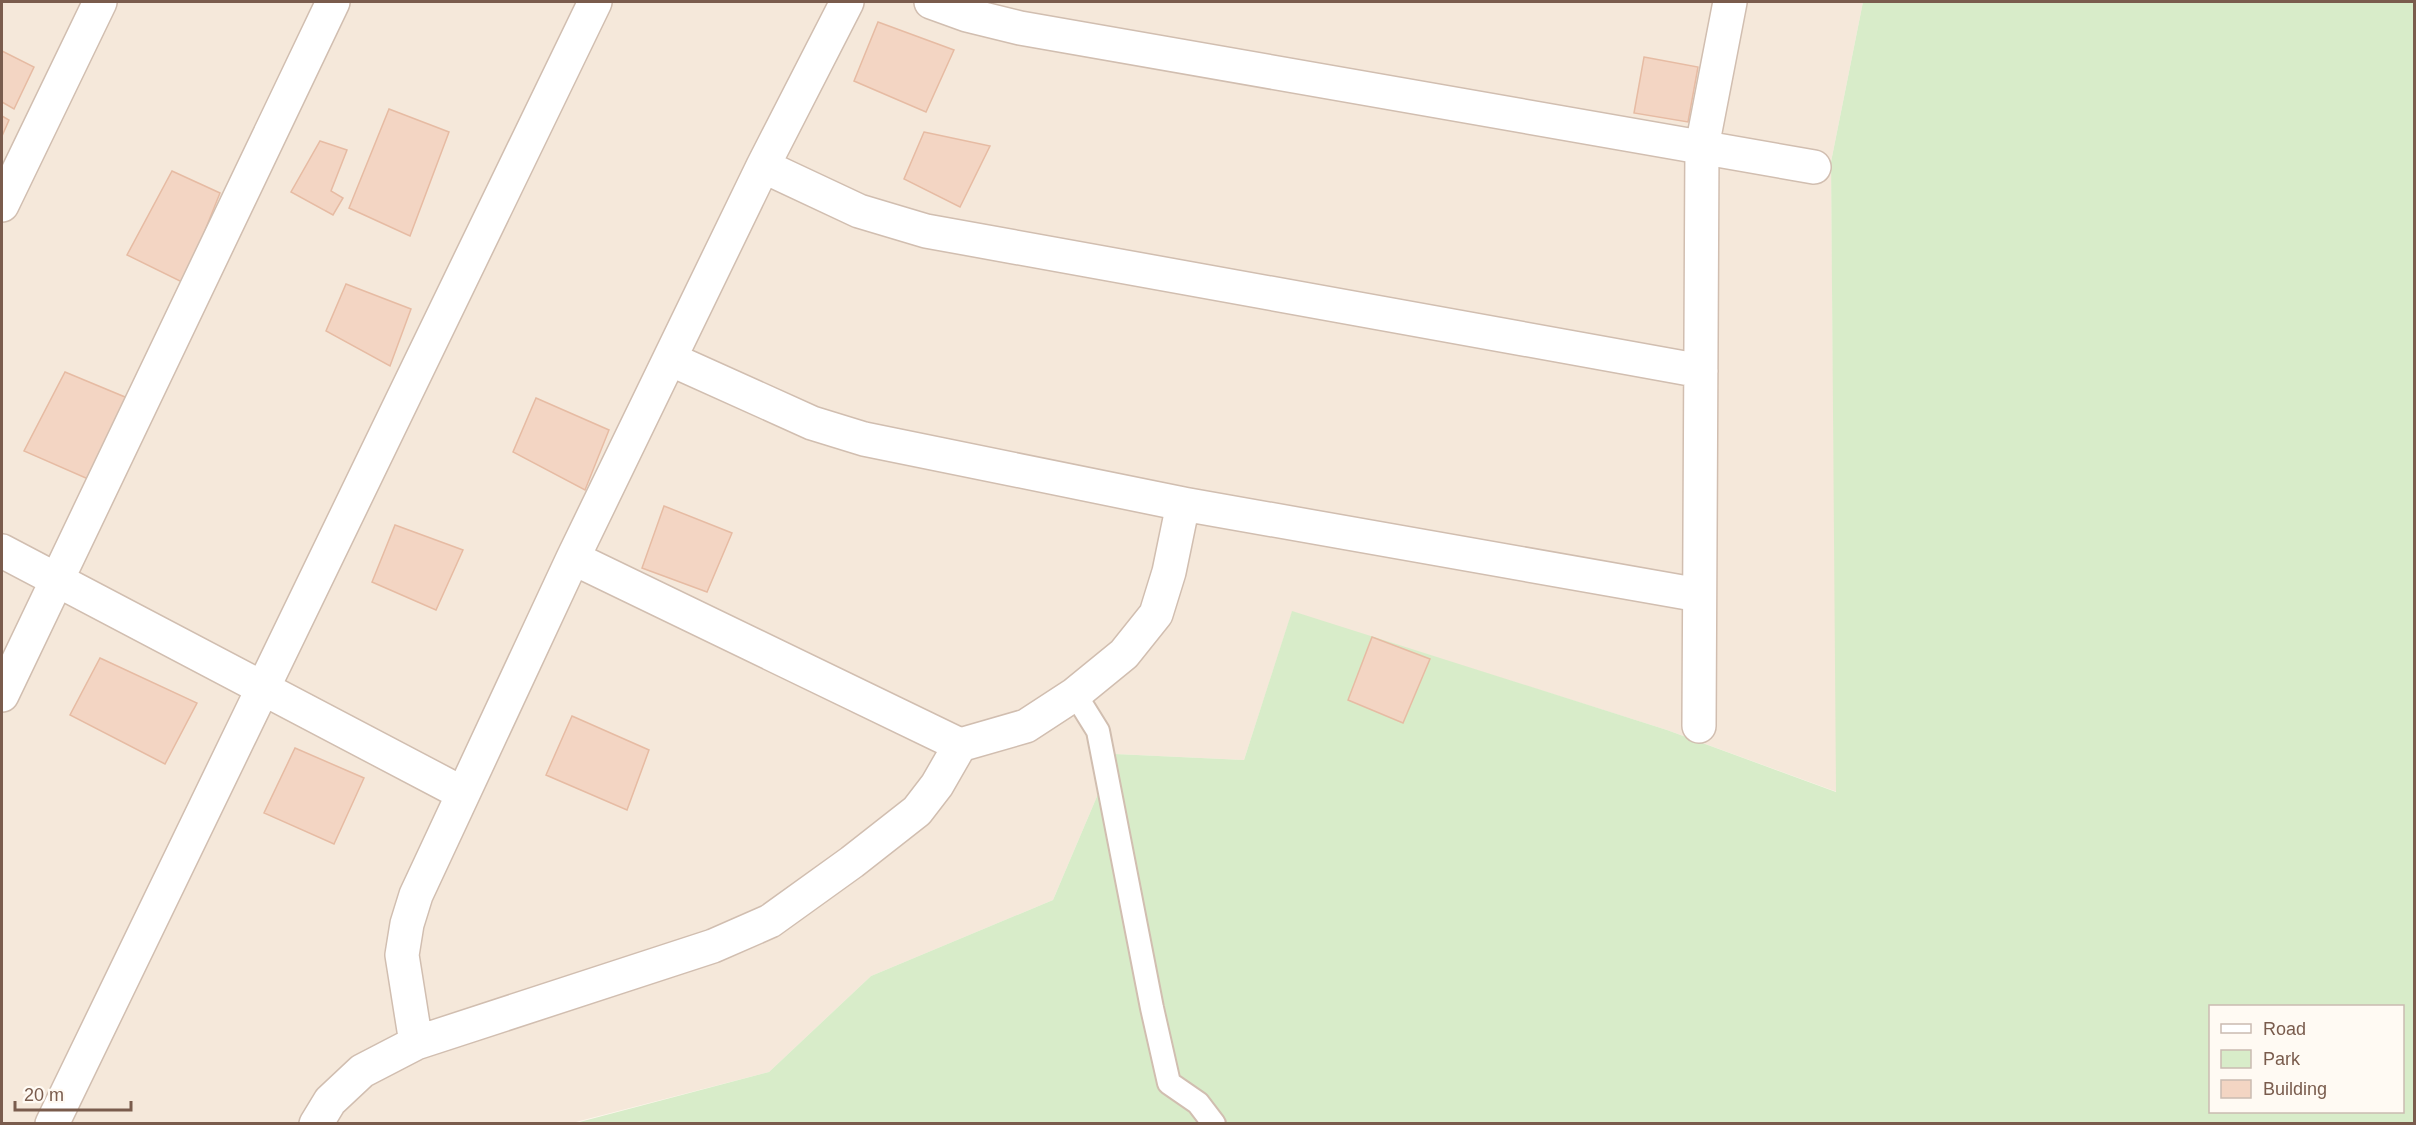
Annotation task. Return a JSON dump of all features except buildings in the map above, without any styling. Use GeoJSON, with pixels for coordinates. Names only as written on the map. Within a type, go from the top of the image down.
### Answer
{"type":"FeatureCollection","features":[{"type":"Feature","properties":{"kind":"street"},"geometry":{"type":"LineString","coordinates":[[2,205],[100,2]]}},
{"type":"Feature","properties":{"kind":"street"},"geometry":{"type":"LineString","coordinates":[[2,695],[333,2]]}},
{"type":"Feature","properties":{"kind":"street"},"geometry":{"type":"LineString","coordinates":[[52,1124],[595,2]]}},
{"type":"Feature","properties":{"kind":"street"},"geometry":{"type":"LineString","coordinates":[[416,1043],[402,955],[407,924],[416,895],[573,558],[763,166],[847,2]]}},
{"type":"Feature","properties":{"kind":"street"},"geometry":{"type":"LineString","coordinates":[[931,2],[967,15],[1020,28],[1814,167]]}},
{"type":"Feature","properties":{"kind":"street"},"geometry":{"type":"LineString","coordinates":[[1699,726],[1702,147],[1730,2]]}},
{"type":"Feature","properties":{"kind":"street"},"geometry":{"type":"LineString","coordinates":[[763,166],[859,210],[927,231],[1701,371]]}},
{"type":"Feature","properties":{"kind":"street"},"geometry":{"type":"LineString","coordinates":[[670,359],[812,423],[864,439],[1183,504],[1700,595]]}},
{"type":"Feature","properties":{"kind":"street"},"geometry":{"type":"LineString","coordinates":[[573,558],[960,745],[1026,726],[1075,694],[1124,654],[1156,614],[1169,572],[1183,504]]}},
{"type":"Feature","properties":{"kind":"street"},"geometry":{"type":"LineString","coordinates":[[2,551],[462,793]]}},
{"type":"Feature","properties":{"kind":"street"},"geometry":{"type":"LineString","coordinates":[[316,1124],[330,1101],[362,1071],[416,1043],[713,946],[770,921],[852,862],[917,811],[937,785],[960,745]]}},
{"type":"Feature","properties":{"kind":"lane"},"geometry":{"type":"LineString","coordinates":[[1075,694],[1098,731],[1152,1008],[1169,1083],[1198,1103],[1214,1124]]}},
{"type":"Feature","properties":{"kind":"shaded area"},"geometry":{"type":"Polygon","coordinates":[[[2,2],[1863,2],[1831,162],[1837,792],[1667,730],[1292,612],[1244,760],[1115,754],[1053,900],[871,976],[769,1072],[572,1123],[2,1124],[2,2]]]}},
{"type":"Feature","properties":{"kind":"green space"},"geometry":{"type":"Polygon","coordinates":[[[1863,2],[2414,2],[2414,1123],[572,1124],[769,1072],[871,976],[1053,900],[1115,754],[1244,760],[1292,611],[1667,730],[1836,792],[1831,162],[1863,2]]]}}]}
